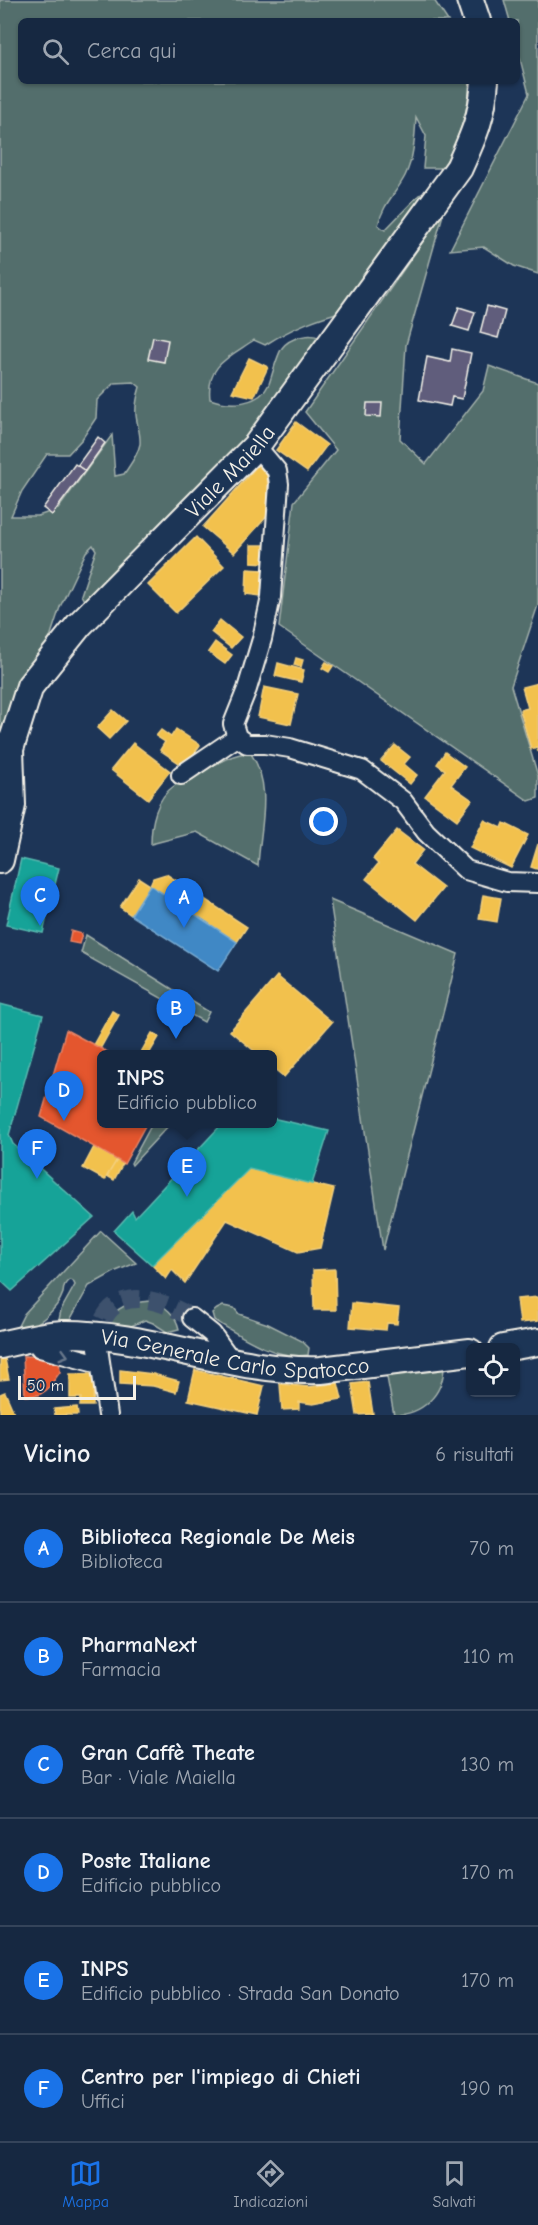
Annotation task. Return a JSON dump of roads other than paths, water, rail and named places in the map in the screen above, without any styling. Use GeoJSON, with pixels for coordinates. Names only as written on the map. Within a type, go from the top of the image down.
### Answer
{"type":"FeatureCollection","features":[{"type":"Feature","properties":{"kind":"main road"},"geometry":{"type":"LineString","coordinates":[[470,0],[476,18]]}},
{"type":"Feature","properties":{"kind":"main road","name":"Viale Maiella"},"geometry":{"type":"LineString","coordinates":[[0,860],[12,805],[10,749],[30,686],[79,625],[256,446],[459,168],[477,129],[485,84]]}},
{"type":"Feature","properties":{"kind":"main road","name":"Via Generale Carlo Spatocco"},"geometry":{"type":"LineString","coordinates":[[0,1345],[34,1337],[62,1334],[89,1335],[284,1369],[312,1370],[466,1353]]}},
{"type":"Feature","properties":{"kind":"main road"},"geometry":{"type":"LineString","coordinates":[[520,1345],[538,1342]]}},
{"type":"Feature","properties":{"kind":"street"},"geometry":{"type":"LineString","coordinates":[[256,446],[277,471],[279,484],[271,597],[262,639],[247,689],[233,724],[237,737],[247,744],[290,748],[362,770],[402,801],[426,832],[466,870],[507,882],[538,883]]}},
{"type":"Feature","properties":{"kind":"street"},"geometry":{"type":"LineString","coordinates":[[181,775],[237,737]]}},
{"type":"Feature","properties":{"kind":"street"},"geometry":{"type":"LineString","coordinates":[[192,1353],[195,1335],[192,1318],[212,1334],[231,1360]]}},
{"type":"Feature","properties":{"kind":"street"},"geometry":{"type":"LineString","coordinates":[[34,1337],[40,1348],[99,1356],[108,1415]]}},
{"type":"Feature","properties":{"kind":"tunnel"},"geometry":{"type":"LineString","coordinates":[[98,1346],[101,1326],[108,1312],[119,1303],[132,1299],[162,1303],[192,1318]]}},
{"type":"Feature","properties":{"kind":"place","name":"Gran Caffè Theate"},"geometry":{"type":"Point","coordinates":[40,926]}},
{"type":"Feature","properties":{"kind":"place","name":"Biblioteca Regionale De Meis"},"geometry":{"type":"Point","coordinates":[184,928]}},
{"type":"Feature","properties":{"kind":"place","name":"PharmaNext"},"geometry":{"type":"Point","coordinates":[176,1039]}},
{"type":"Feature","properties":{"kind":"place","name":"Poste Italiane"},"geometry":{"type":"Point","coordinates":[64,1121]}},
{"type":"Feature","properties":{"kind":"place","name":"Centro per l'impiego di Chieti"},"geometry":{"type":"Point","coordinates":[37,1179]}},
{"type":"Feature","properties":{"kind":"place","name":"INPS"},"geometry":{"type":"Point","coordinates":[187,1197]}}]}
